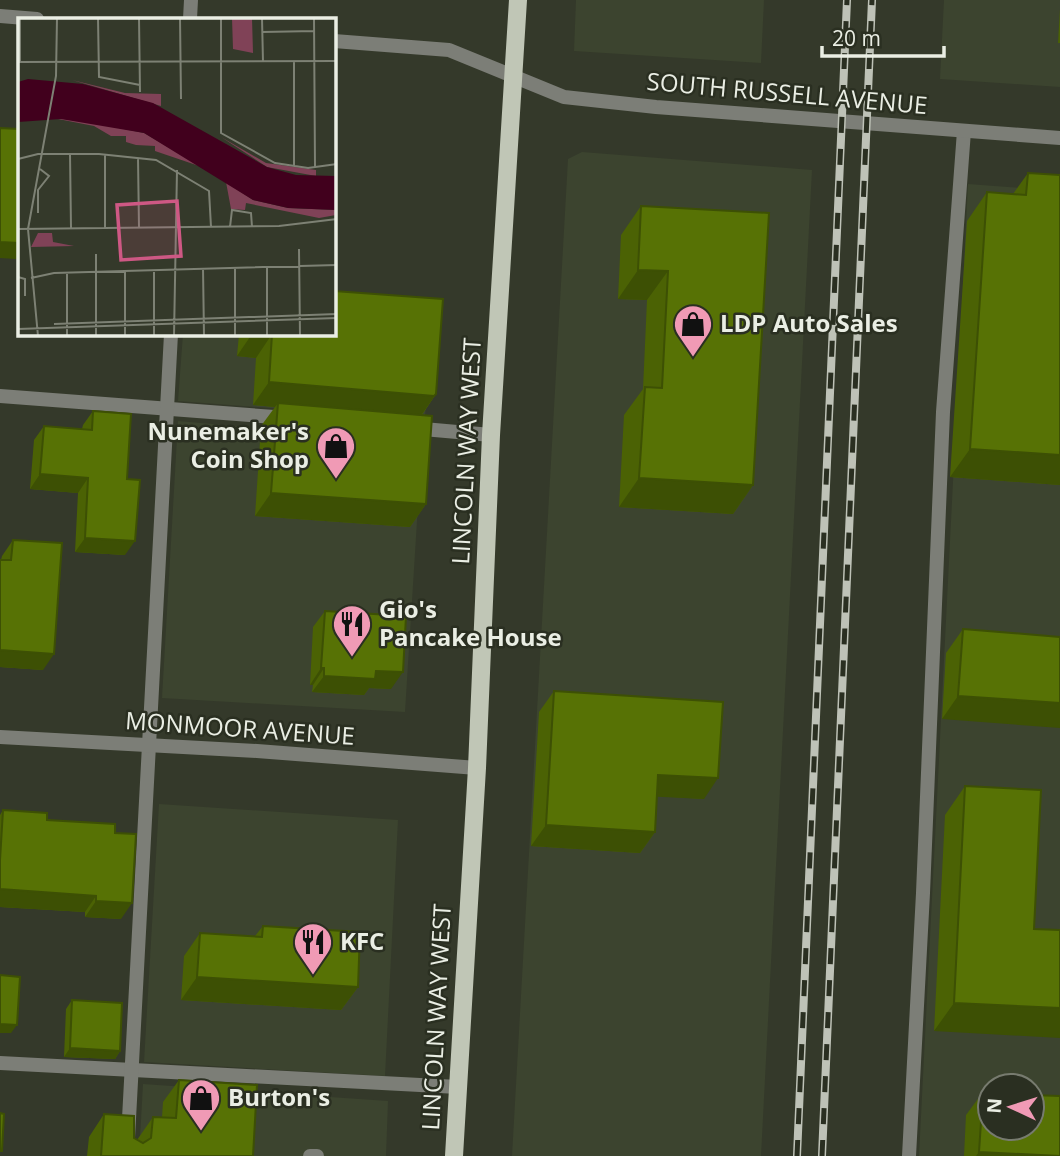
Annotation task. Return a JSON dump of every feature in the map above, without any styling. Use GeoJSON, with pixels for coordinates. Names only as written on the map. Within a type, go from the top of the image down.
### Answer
{"type":"FeatureCollection","features":[{"type":"Feature","properties":{"kind":"main road","name":"LINCOLN WAY WEST"},"geometry":{"type":"LineString","coordinates":[[454,1156],[477,768],[491,435],[519,0]]}},
{"type":"Feature","properties":{"kind":"street"},"geometry":{"type":"LineString","coordinates":[[190,18],[191,0]]}},
{"type":"Feature","properties":{"kind":"street"},"geometry":{"type":"LineString","coordinates":[[0,16],[25,18]]}},
{"type":"Feature","properties":{"kind":"street","name":"SOUTH RUSSELL AVENUE"},"geometry":{"type":"LineString","coordinates":[[336,41],[449,50],[564,97],[1060,138]]}},
{"type":"Feature","properties":{"kind":"street"},"geometry":{"type":"LineString","coordinates":[[909,1156],[925,867],[943,412],[964,131]]}},
{"type":"Feature","properties":{"kind":"street"},"geometry":{"type":"LineString","coordinates":[[127,1156],[171,336]]}},
{"type":"Feature","properties":{"kind":"street"},"geometry":{"type":"LineString","coordinates":[[0,396],[304,420]]}},
{"type":"Feature","properties":{"kind":"street"},"geometry":{"type":"LineString","coordinates":[[401,427],[491,435]]}},
{"type":"Feature","properties":{"kind":"street","name":"MONMOOR AVENUE"},"geometry":{"type":"LineString","coordinates":[[0,737],[477,768]]}},
{"type":"Feature","properties":{"kind":"street"},"geometry":{"type":"LineString","coordinates":[[0,1063],[458,1087]]}},
{"type":"Feature","properties":{"kind":"street"},"geometry":{"type":"LineString","coordinates":[[310,1156],[317,1156]]}},
{"type":"Feature","properties":{"kind":"shaded area"},"geometry":{"type":"Polygon","coordinates":[[[576,0],[764,0],[761,63],[574,51],[576,0]]]}},
{"type":"Feature","properties":{"kind":"shaded area"},"geometry":{"type":"Polygon","coordinates":[[[944,0],[1060,0],[1060,87],[940,79],[944,0]]]}},
{"type":"Feature","properties":{"kind":"shaded area"},"geometry":{"type":"Polygon","coordinates":[[[582,152],[812,170],[761,1156],[512,1156],[568,159],[582,152]]]}},
{"type":"Feature","properties":{"kind":"shaded area"},"geometry":{"type":"Polygon","coordinates":[[[968,184],[1060,191],[1060,1156],[919,1156],[968,184]]]}},
{"type":"Feature","properties":{"kind":"shaded area"},"geometry":{"type":"Polygon","coordinates":[[[430,317],[425,420],[178,401],[183,336],[336,336],[336,334],[430,317]]]}},
{"type":"Feature","properties":{"kind":"shaded area"},"geometry":{"type":"Polygon","coordinates":[[[178,421],[422,442],[405,712],[162,698],[178,421]]]}},
{"type":"Feature","properties":{"kind":"shaded area"},"geometry":{"type":"Polygon","coordinates":[[[159,804],[398,820],[385,1076],[144,1062],[159,804]]]}},
{"type":"Feature","properties":{"kind":"shaded area"},"geometry":{"type":"Polygon","coordinates":[[[143,1084],[388,1101],[386,1156],[139,1156],[143,1084]]]}},
{"type":"Feature","properties":{"kind":"building"},"geometry":{"type":"Polygon","coordinates":[[[0,128],[18,129],[18,243],[0,242],[0,128]]]}},
{"type":"Feature","properties":{"kind":"building"},"geometry":{"type":"Polygon","coordinates":[[[1028,173],[1060,175],[1060,455],[970,449],[987,192],[1026,195],[1028,173]]]}},
{"type":"Feature","properties":{"kind":"building","name":"LDP Auto Sales"},"geometry":{"type":"Polygon","coordinates":[[[641,206],[769,213],[753,485],[639,478],[645,387],[662,388],[668,271],[638,270],[641,206]]]}},
{"type":"Feature","properties":{"kind":"building"},"geometry":{"type":"Polygon","coordinates":[[[336,291],[443,299],[434,396],[269,382],[272,336],[336,336],[336,291]]]}},
{"type":"Feature","properties":{"kind":"building","name":"Nunemaker's Coin Shop"},"geometry":{"type":"Polygon","coordinates":[[[278,403],[432,416],[426,504],[271,493],[278,403]]]}},
{"type":"Feature","properties":{"kind":"building"},"geometry":{"type":"Polygon","coordinates":[[[93,411],[131,414],[127,479],[140,480],[135,541],[85,538],[88,478],[40,474],[44,426],[92,430],[93,411]]]}},
{"type":"Feature","properties":{"kind":"building"},"geometry":{"type":"Polygon","coordinates":[[[13,540],[62,543],[54,654],[0,650],[0,560],[11,560],[13,540]]]}},
{"type":"Feature","properties":{"kind":"building","name":"Gio's Pancake House"},"geometry":{"type":"Polygon","coordinates":[[[325,611],[406,616],[403,672],[376,671],[375,679],[324,676],[324,668],[321,668],[325,611]]]}},
{"type":"Feature","properties":{"kind":"building"},"geometry":{"type":"Polygon","coordinates":[[[963,629],[1060,637],[1060,703],[958,696],[963,629]]]}},
{"type":"Feature","properties":{"kind":"building"},"geometry":{"type":"Polygon","coordinates":[[[554,691],[723,702],[718,778],[658,775],[655,832],[546,825],[554,691]]]}},
{"type":"Feature","properties":{"kind":"building"},"geometry":{"type":"Polygon","coordinates":[[[965,786],[1041,790],[1034,929],[1060,930],[1060,1008],[954,1003],[965,786]]]}},
{"type":"Feature","properties":{"kind":"building"},"geometry":{"type":"Polygon","coordinates":[[[3,810],[47,813],[47,820],[115,824],[115,833],[136,834],[132,903],[96,901],[96,896],[0,889],[3,810]]]}},
{"type":"Feature","properties":{"kind":"building"},"geometry":{"type":"Polygon","coordinates":[[[263,926],[360,932],[358,987],[197,977],[200,933],[262,937],[263,926]]]}},
{"type":"Feature","properties":{"kind":"building"},"geometry":{"type":"Polygon","coordinates":[[[0,975],[20,977],[17,1025],[0,1024],[0,975]]]}},
{"type":"Feature","properties":{"kind":"building"},"geometry":{"type":"Polygon","coordinates":[[[72,1000],[122,1003],[120,1051],[70,1048],[72,1000]]]}},
{"type":"Feature","properties":{"kind":"building"},"geometry":{"type":"Polygon","coordinates":[[[179,1080],[257,1085],[253,1156],[101,1156],[104,1114],[134,1116],[134,1138],[143,1143],[151,1138],[153,1117],[176,1118],[179,1080]]]}},
{"type":"Feature","properties":{"kind":"building"},"geometry":{"type":"Polygon","coordinates":[[[1046,1096],[1060,1096],[1060,1156],[979,1152],[980,1142],[1046,1142],[1046,1096]]]}},
{"type":"Feature","properties":{"kind":"building"},"geometry":{"type":"Polygon","coordinates":[[[0,1113],[4,1114],[2,1151],[0,1151],[0,1113]]]}},
{"type":"Feature","properties":{"kind":"railway"},"geometry":{"type":"LineString","coordinates":[[797,1156],[847,0]]}},
{"type":"Feature","properties":{"kind":"railway"},"geometry":{"type":"LineString","coordinates":[[822,1156],[872,0]]}},
{"type":"Feature","properties":{"kind":"place","name":"LDP Auto Sales"},"geometry":{"type":"Point","coordinates":[693,358]}},
{"type":"Feature","properties":{"kind":"place","name":"Nunemaker's Coin Shop"},"geometry":{"type":"Point","coordinates":[336,480]}},
{"type":"Feature","properties":{"kind":"place","name":"Gio's Pancake House"},"geometry":{"type":"Point","coordinates":[352,658]}},
{"type":"Feature","properties":{"kind":"place","name":"KFC"},"geometry":{"type":"Point","coordinates":[313,976]}},
{"type":"Feature","properties":{"kind":"place","name":"Burton's"},"geometry":{"type":"Point","coordinates":[201,1132]}}]}
